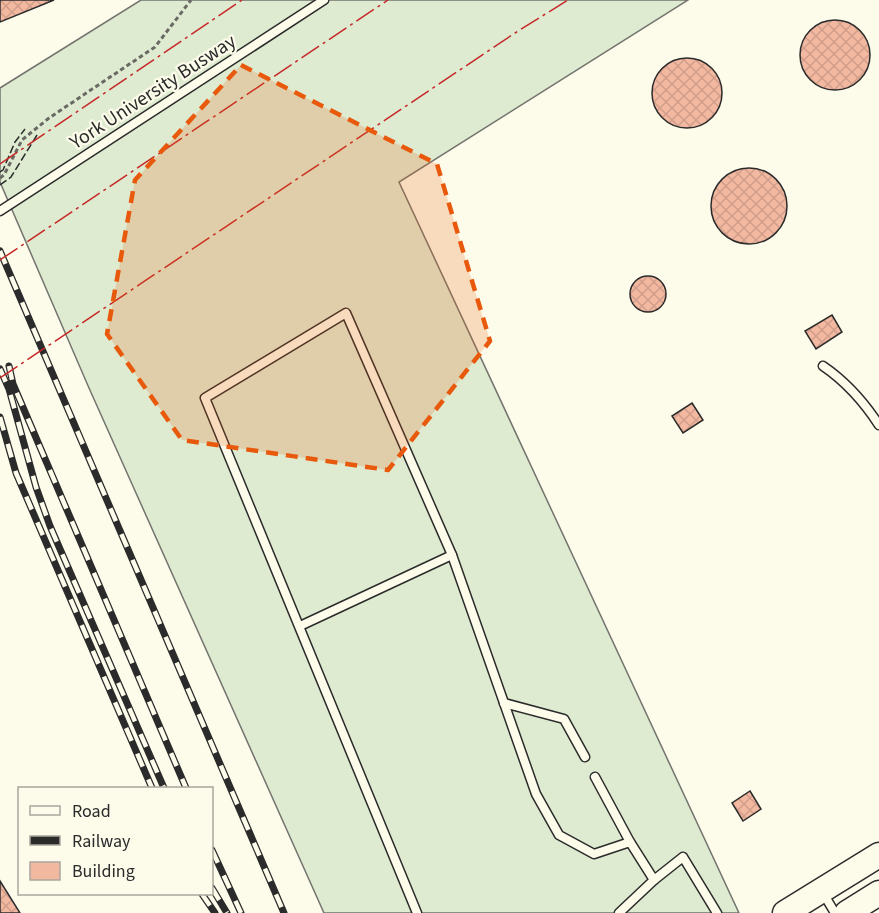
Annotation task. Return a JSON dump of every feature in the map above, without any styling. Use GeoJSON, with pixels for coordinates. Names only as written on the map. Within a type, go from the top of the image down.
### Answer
{"type":"FeatureCollection","features":[{"type":"Feature","properties":{"kind":"main road"},"geometry":{"type":"LineString","coordinates":[[785,913],[879,855]]}},
{"type":"Feature","properties":{"kind":"main road"},"geometry":{"type":"LineString","coordinates":[[847,913],[879,893]]}},
{"type":"Feature","properties":{"kind":"lane","name":"York University Busway"},"geometry":{"type":"LineString","coordinates":[[0,211],[324,0]]}},
{"type":"Feature","properties":{"kind":"lane"},"geometry":{"type":"LineString","coordinates":[[417,913],[205,398],[346,313],[452,555],[536,794],[559,835],[594,854],[630,842]]}},
{"type":"Feature","properties":{"kind":"lane"},"geometry":{"type":"LineString","coordinates":[[823,366],[836,374],[868,408],[879,425]]}},
{"type":"Feature","properties":{"kind":"lane"},"geometry":{"type":"LineString","coordinates":[[300,626],[452,555]]}},
{"type":"Feature","properties":{"kind":"lane"},"geometry":{"type":"LineString","coordinates":[[504,703],[564,719],[585,757]]}},
{"type":"Feature","properties":{"kind":"lane"},"geometry":{"type":"LineString","coordinates":[[596,777],[630,842],[654,879]]}},
{"type":"Feature","properties":{"kind":"lane"},"geometry":{"type":"LineString","coordinates":[[619,913],[654,879],[683,856],[717,913]]}},
{"type":"Feature","properties":{"kind":"lane"},"geometry":{"type":"LineString","coordinates":[[821,891],[835,913]]}},
{"type":"Feature","properties":{"kind":"path"},"geometry":{"type":"LineString","coordinates":[[0,178],[4,175],[22,140],[48,118],[155,47],[191,0]]}},
{"type":"Feature","properties":{"kind":"highlighted area"},"geometry":{"type":"Polygon","coordinates":[[[241,65],[437,164],[490,341],[388,470],[182,440],[107,334],[135,180],[241,65]]]}},
{"type":"Feature","properties":{"kind":"green space"},"geometry":{"type":"Polygon","coordinates":[[[141,0],[688,0],[399,182],[739,913],[324,913],[89,388],[0,182],[0,88],[141,0]]]}},
{"type":"Feature","properties":{"kind":"building"},"geometry":{"type":"Polygon","coordinates":[[[0,0],[54,0],[0,22],[0,0]]]}},
{"type":"Feature","properties":{"kind":"building"},"geometry":{"type":"Polygon","coordinates":[[[835,20],[848,23],[860,30],[867,42],[870,55],[867,68],[860,80],[848,87],[835,90],[822,87],[810,80],[803,68],[800,55],[803,42],[810,30],[822,23],[835,20]]]}},
{"type":"Feature","properties":{"kind":"building"},"geometry":{"type":"Polygon","coordinates":[[[687,58],[700,61],[712,68],[719,80],[722,93],[719,106],[712,118],[700,125],[687,128],[674,125],[662,118],[655,106],[652,93],[655,80],[662,68],[674,61],[687,58]]]}},
{"type":"Feature","properties":{"kind":"building"},"geometry":{"type":"Polygon","coordinates":[[[749,168],[764,171],[776,179],[784,191],[787,206],[784,221],[776,233],[764,241],[749,244],[734,241],[722,233],[714,221],[711,206],[714,191],[722,179],[734,171],[749,168]]]}},
{"type":"Feature","properties":{"kind":"building"},"geometry":{"type":"Polygon","coordinates":[[[648,276],[661,281],[666,294],[661,307],[648,312],[635,307],[630,294],[635,281],[648,276]]]}},
{"type":"Feature","properties":{"kind":"building"},"geometry":{"type":"Polygon","coordinates":[[[832,315],[842,332],[816,349],[805,331],[832,315]]]}},
{"type":"Feature","properties":{"kind":"building"},"geometry":{"type":"Polygon","coordinates":[[[692,403],[703,420],[683,433],[672,416],[692,403]]]}},
{"type":"Feature","properties":{"kind":"building"},"geometry":{"type":"Polygon","coordinates":[[[750,791],[761,809],[743,821],[732,803],[750,791]]]}},
{"type":"Feature","properties":{"kind":"building"},"geometry":{"type":"Polygon","coordinates":[[[0,881],[20,913],[0,913],[0,881]]]}},
{"type":"Feature","properties":{"kind":"railway"},"geometry":{"type":"LineString","coordinates":[[0,251],[284,913]]}},
{"type":"Feature","properties":{"kind":"railway"},"geometry":{"type":"LineString","coordinates":[[9,366],[13,384],[186,787]]}},
{"type":"Feature","properties":{"kind":"railway"},"geometry":{"type":"LineString","coordinates":[[0,369],[9,389],[36,487],[50,526],[164,787]]}},
{"type":"Feature","properties":{"kind":"railway"},"geometry":{"type":"LineString","coordinates":[[0,417],[16,473],[152,787]]}},
{"type":"Feature","properties":{"kind":"railway"},"geometry":{"type":"LineString","coordinates":[[213,852],[241,913]]}},
{"type":"Feature","properties":{"kind":"railway"},"geometry":{"type":"LineString","coordinates":[[213,890],[227,913]]}},
{"type":"Feature","properties":{"kind":"railway"},"geometry":{"type":"LineString","coordinates":[[203,895],[215,913]]}},
{"type":"Feature","properties":{"kind":"fence"},"geometry":{"type":"LineString","coordinates":[[0,172],[15,142],[25,129]]}},
{"type":"Feature","properties":{"kind":"fence"},"geometry":{"type":"LineString","coordinates":[[0,185],[11,177],[37,135]]}},
{"type":"Feature","properties":{"kind":"power"},"geometry":{"type":"LineString","coordinates":[[0,164],[242,0]]}},
{"type":"Feature","properties":{"kind":"power"},"geometry":{"type":"LineString","coordinates":[[0,260],[388,0]]}},
{"type":"Feature","properties":{"kind":"power"},"geometry":{"type":"LineString","coordinates":[[0,378],[515,33],[568,0]]}}]}
